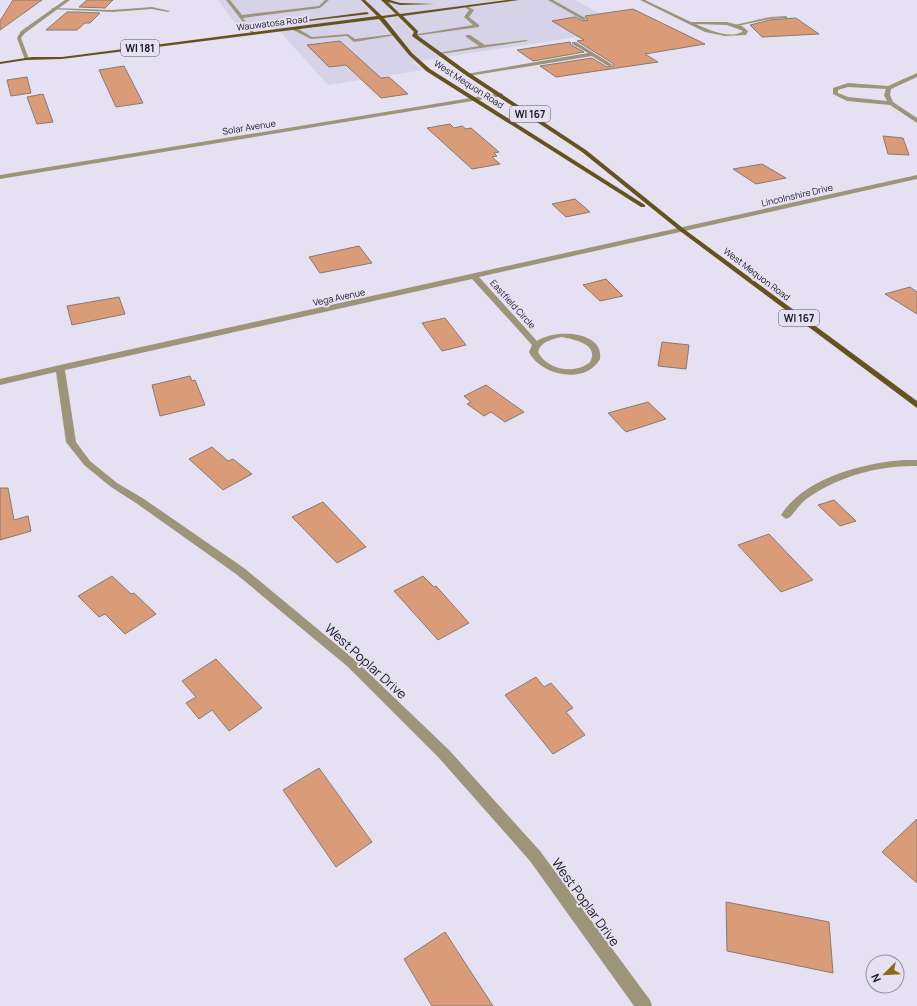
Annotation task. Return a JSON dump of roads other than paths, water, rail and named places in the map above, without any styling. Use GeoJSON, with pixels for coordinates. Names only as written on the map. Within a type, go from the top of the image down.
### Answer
{"type":"FeatureCollection","features":[{"type":"Feature","properties":{"kind":"main road"},"geometry":{"type":"LineString","coordinates":[[348,15],[359,7],[358,0]]}},
{"type":"Feature","properties":{"kind":"main road","name":"West Mequon Road"},"geometry":{"type":"LineString","coordinates":[[363,0],[388,13],[469,74],[584,151],[682,230],[917,406]]}},
{"type":"Feature","properties":{"kind":"main road"},"geometry":{"type":"LineString","coordinates":[[383,0],[400,4],[433,4]]}},
{"type":"Feature","properties":{"kind":"main road","name":"West Mequon Road"},"geometry":{"type":"LineString","coordinates":[[383,0],[388,13],[389,30],[398,36],[416,61],[474,100],[682,230]]}},
{"type":"Feature","properties":{"kind":"main road"},"geometry":{"type":"LineString","coordinates":[[279,31],[388,13],[483,0]]}},
{"type":"Feature","properties":{"kind":"main road","name":"Wauwatosa Road"},"geometry":{"type":"LineString","coordinates":[[294,22],[348,15],[430,11],[515,0]]}},
{"type":"Feature","properties":{"kind":"main road","name":"Wauwatosa Road"},"geometry":{"type":"LineString","coordinates":[[27,59],[62,58],[342,23],[440,3]]}},
{"type":"Feature","properties":{"kind":"main road"},"geometry":{"type":"LineString","coordinates":[[418,18],[430,11]]}},
{"type":"Feature","properties":{"kind":"main road"},"geometry":{"type":"LineString","coordinates":[[388,13],[396,21]]}},
{"type":"Feature","properties":{"kind":"main road"},"geometry":{"type":"LineString","coordinates":[[342,23],[379,25],[389,30]]}},
{"type":"Feature","properties":{"kind":"main road","name":"Wauwatosa Road"},"geometry":{"type":"LineString","coordinates":[[246,28],[255,27]]}},
{"type":"Feature","properties":{"kind":"main road","name":"Wauwatosa Road"},"geometry":{"type":"LineString","coordinates":[[0,63],[216,32]]}},
{"type":"Feature","properties":{"kind":"street"},"geometry":{"type":"LineString","coordinates":[[27,59],[19,38],[30,26],[68,0]]}},
{"type":"Feature","properties":{"kind":"street"},"geometry":{"type":"LineString","coordinates":[[228,0],[246,28],[253,34]]}},
{"type":"Feature","properties":{"kind":"street"},"geometry":{"type":"LineString","coordinates":[[240,17],[320,7],[327,0]]}},
{"type":"Feature","properties":{"kind":"street"},"geometry":{"type":"LineString","coordinates":[[550,0],[585,19]]}},
{"type":"Feature","properties":{"kind":"street"},"geometry":{"type":"LineString","coordinates":[[642,0],[720,34],[744,34],[746,31],[736,25]]}},
{"type":"Feature","properties":{"kind":"street"},"geometry":{"type":"LineString","coordinates":[[411,31],[477,26],[466,17],[472,10],[467,6]]}},
{"type":"Feature","properties":{"kind":"street"},"geometry":{"type":"LineString","coordinates":[[53,10],[112,11],[152,8],[168,11]]}},
{"type":"Feature","properties":{"kind":"street"},"geometry":{"type":"LineString","coordinates":[[692,23],[736,25],[770,18],[786,17]]}},
{"type":"Feature","properties":{"kind":"street"},"geometry":{"type":"LineString","coordinates":[[295,29],[311,38],[348,35],[354,41],[398,36]]}},
{"type":"Feature","properties":{"kind":"street"},"geometry":{"type":"LineString","coordinates":[[468,36],[484,47]]}},
{"type":"Feature","properties":{"kind":"street"},"geometry":{"type":"LineString","coordinates":[[440,53],[526,41]]}},
{"type":"Feature","properties":{"kind":"street"},"geometry":{"type":"LineString","coordinates":[[574,43],[610,65]]}},
{"type":"Feature","properties":{"kind":"street"},"geometry":{"type":"LineString","coordinates":[[469,74],[593,54]]}},
{"type":"Feature","properties":{"kind":"street"},"geometry":{"type":"LineString","coordinates":[[917,76],[889,88],[848,86],[835,89],[836,94],[847,99],[891,103],[917,120]]}},
{"type":"Feature","properties":{"kind":"street"},"geometry":{"type":"LineString","coordinates":[[889,88],[887,95],[891,103]]}},
{"type":"Feature","properties":{"kind":"street","name":"Solar Avenue"},"geometry":{"type":"LineString","coordinates":[[0,177],[501,95]]}},
{"type":"Feature","properties":{"kind":"street","name":"Lincolnshire Drive"},"geometry":{"type":"LineString","coordinates":[[682,230],[917,177]]}},
{"type":"Feature","properties":{"kind":"street","name":"Vega Avenue"},"geometry":{"type":"LineString","coordinates":[[0,382],[682,230]]}},
{"type":"Feature","properties":{"kind":"street","name":"Eastfield Circle"},"geometry":{"type":"LineString","coordinates":[[475,277],[536,345]]}},
{"type":"Feature","properties":{"kind":"street","name":"Eastfield Circle"},"geometry":{"type":"LineString","coordinates":[[572,336],[590,343],[596,349],[598,355],[596,361],[591,366],[573,372],[563,372],[553,370],[538,362],[534,356],[533,350],[536,345],[550,337],[572,336]]}},
{"type":"Feature","properties":{"kind":"street","name":"West Poplar Drive"},"geometry":{"type":"LineString","coordinates":[[60,368],[71,442],[87,463],[114,485],[140,501],[240,571],[351,662],[444,754],[535,856],[644,1006]]}},
{"type":"Feature","properties":{"kind":"street"},"geometry":{"type":"LineString","coordinates":[[786,515],[804,495],[840,477],[881,465],[907,462],[917,463]]}}]}
